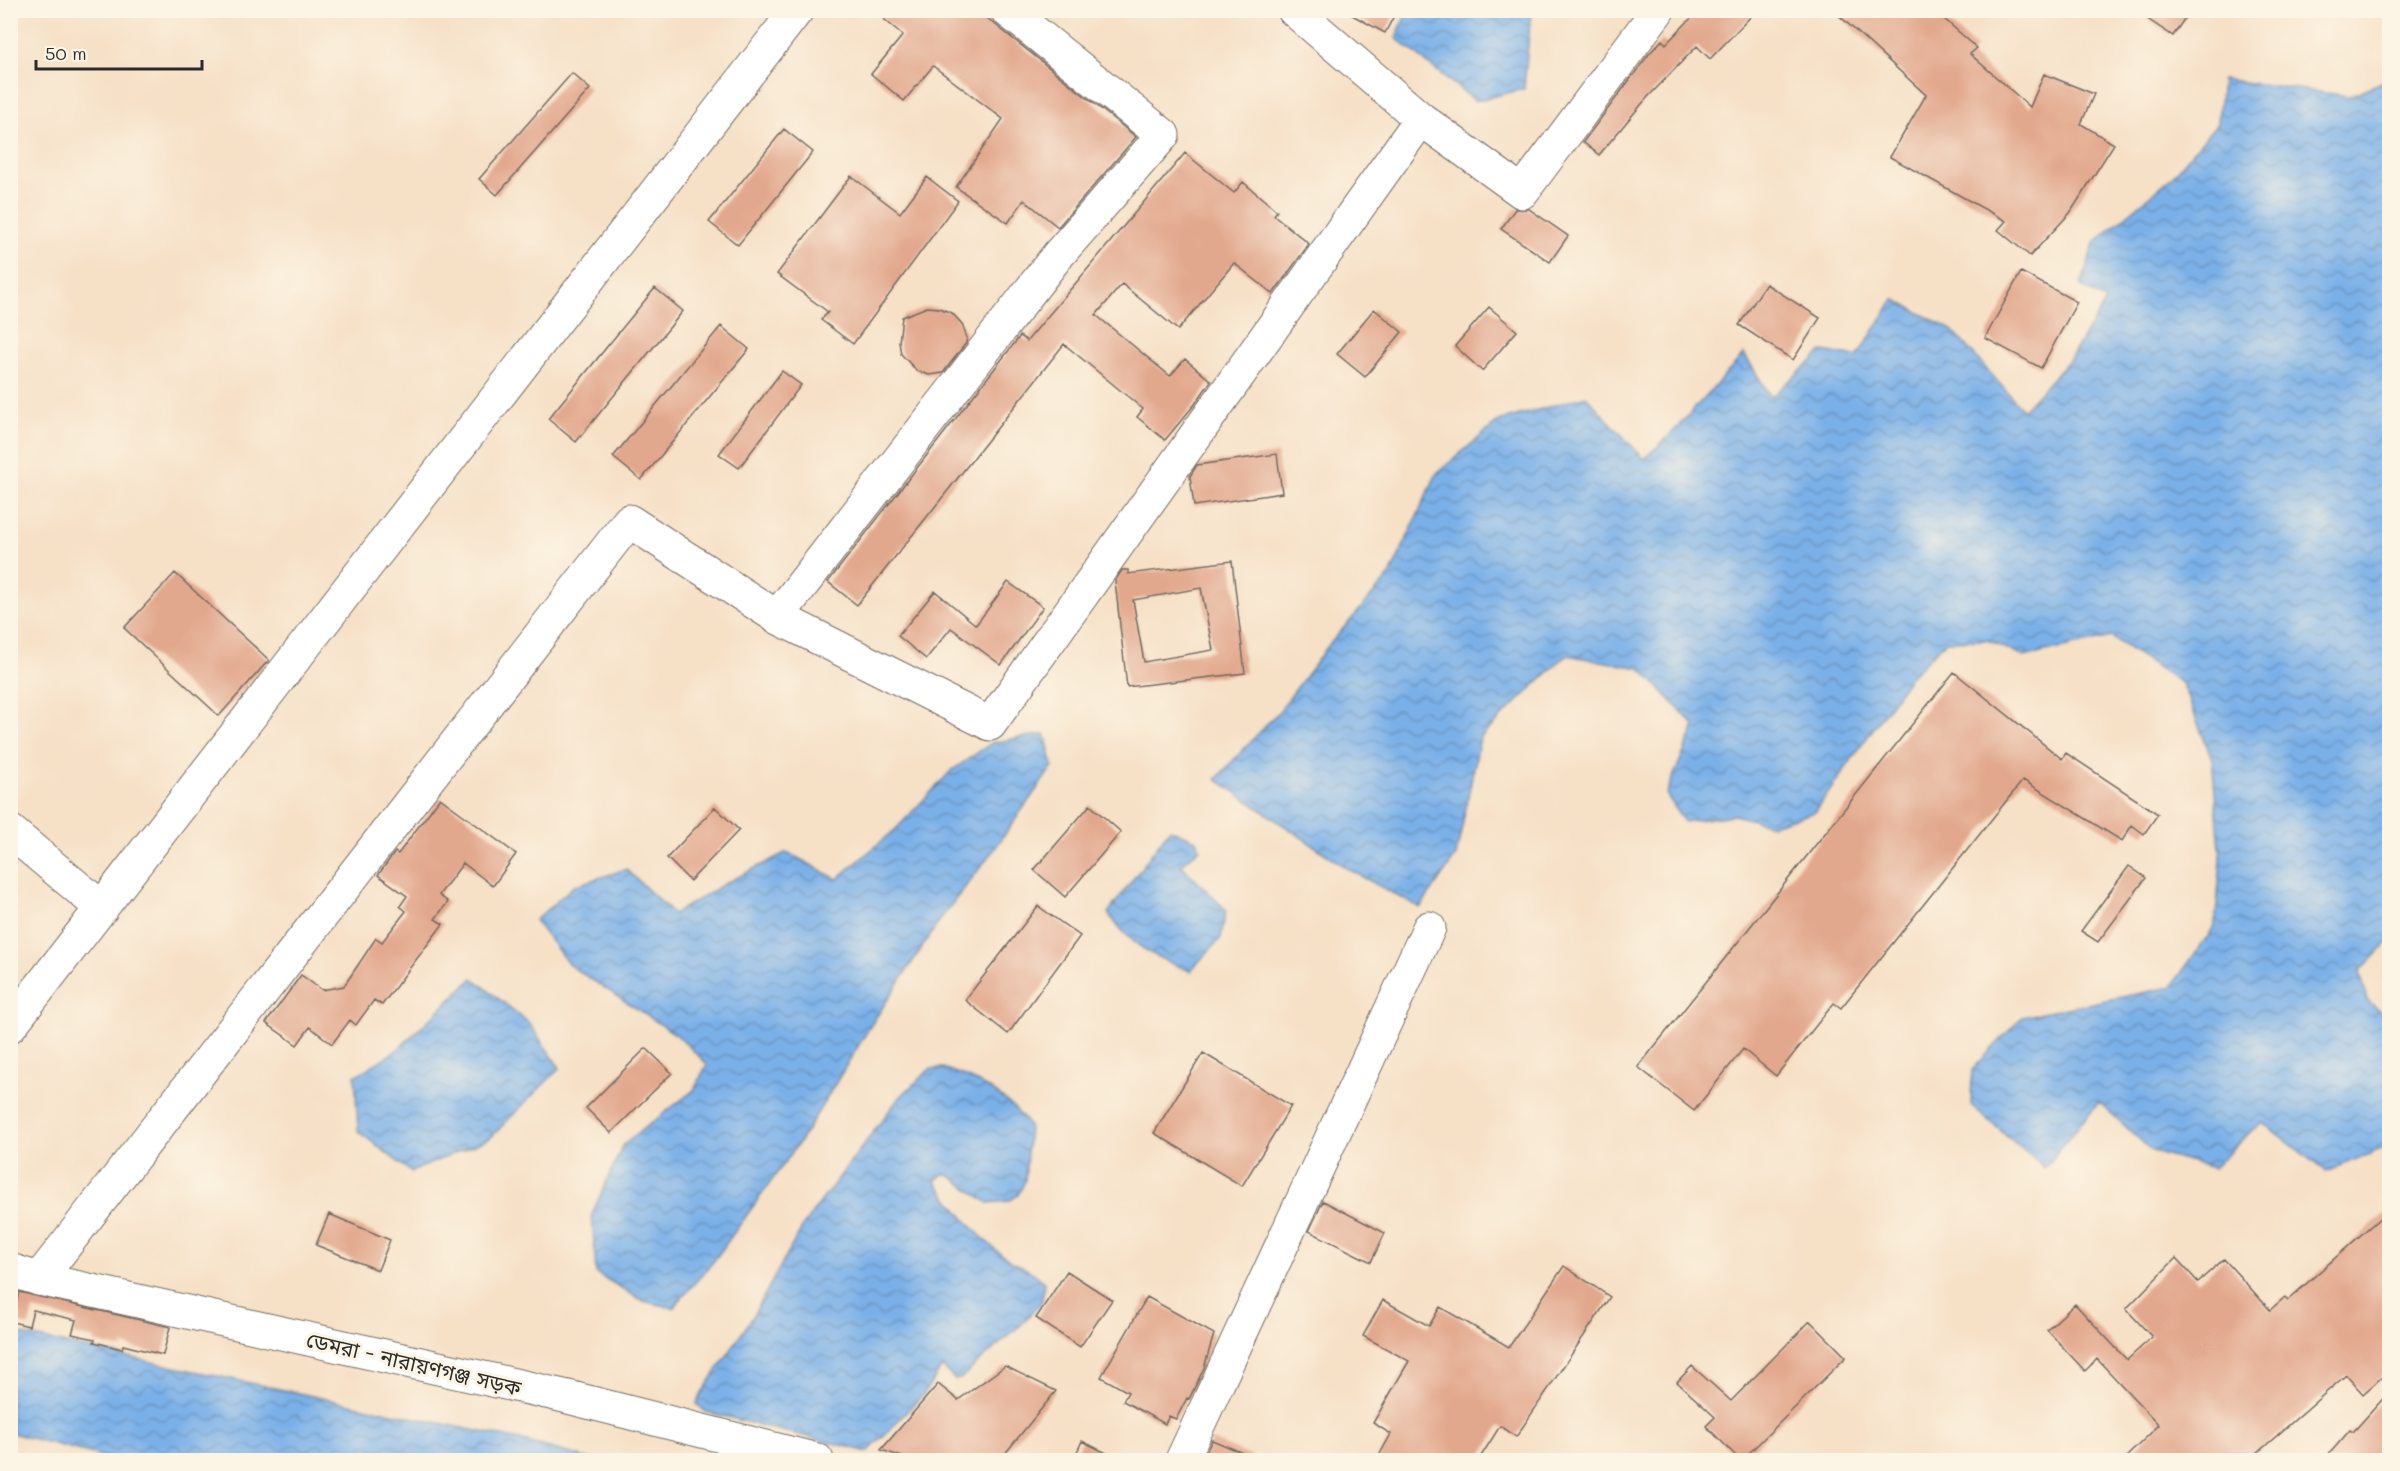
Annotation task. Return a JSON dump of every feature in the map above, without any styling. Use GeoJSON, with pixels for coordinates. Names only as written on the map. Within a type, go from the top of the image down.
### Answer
{"type":"FeatureCollection","features":[{"type":"Feature","properties":{"kind":"street"},"geometry":{"type":"LineString","coordinates":[[10,1026],[797,10]]}},
{"type":"Feature","properties":{"kind":"street"},"geometry":{"type":"LineString","coordinates":[[777,617],[1058,255],[1164,135],[1007,10]]}},
{"type":"Feature","properties":{"kind":"street"},"geometry":{"type":"LineString","coordinates":[[1294,10],[1421,119],[1522,192],[1658,10]]}},
{"type":"Feature","properties":{"kind":"street"},"geometry":{"type":"LineString","coordinates":[[25,1274],[629,521],[777,617],[990,724],[1421,119]]}},
{"type":"Feature","properties":{"kind":"street"},"geometry":{"type":"LineString","coordinates":[[10,831],[102,908]]}},
{"type":"Feature","properties":{"kind":"street"},"geometry":{"type":"LineString","coordinates":[[1182,1461],[1429,928]]}},
{"type":"Feature","properties":{"kind":"street","name":"ডেমরা - নারায়ণগঞ্জ সড়ক"},"geometry":{"type":"LineString","coordinates":[[25,1274],[564,1396],[817,1461]]}},
{"type":"Feature","properties":{"kind":"water"},"geometry":{"type":"Polygon","coordinates":[[[1408,10],[1531,11],[1524,89],[1475,101],[1396,38],[1408,10]]]}},
{"type":"Feature","properties":{"kind":"water"},"geometry":{"type":"Polygon","coordinates":[[[2222,79],[2349,96],[2389,79],[2390,940],[2360,971],[2367,1000],[2389,1018],[2389,1146],[2326,1172],[2262,1122],[2213,1168],[2152,1151],[2099,1102],[2044,1168],[1971,1105],[1972,1070],[2022,1017],[2171,987],[2215,926],[2221,860],[2212,759],[2182,683],[2111,637],[2024,657],[1988,640],[1946,641],[1908,679],[1815,812],[1772,825],[1734,815],[1684,822],[1666,794],[1695,726],[1640,668],[1566,655],[1480,738],[1456,856],[1420,908],[1348,869],[1216,779],[1281,709],[1328,646],[1390,575],[1437,473],[1499,421],[1586,396],[1644,459],[1671,434],[1744,354],[1771,397],[1823,351],[1857,357],[1894,299],[1952,330],[2023,410],[2070,359],[2106,301],[2081,286],[2094,243],[2172,177],[2218,122],[2222,79]]]}},
{"type":"Feature","properties":{"kind":"water"},"geometry":{"type":"Polygon","coordinates":[[[1045,734],[1053,766],[996,847],[942,917],[871,1025],[801,1140],[713,1262],[673,1308],[643,1301],[596,1273],[592,1214],[623,1145],[694,1090],[707,1064],[677,1035],[569,965],[535,920],[574,886],[626,869],[674,914],[724,884],[787,852],[837,879],[896,829],[951,771],[993,742],[1045,734]]]}},
{"type":"Feature","properties":{"kind":"water"},"geometry":{"type":"Polygon","coordinates":[[[1170,829],[1196,840],[1200,849],[1181,865],[1226,910],[1221,938],[1190,971],[1144,949],[1125,934],[1108,913],[1170,829]]]}},
{"type":"Feature","properties":{"kind":"water"},"geometry":{"type":"Polygon","coordinates":[[[473,978],[529,1023],[560,1068],[490,1138],[411,1172],[358,1131],[355,1076],[396,1051],[473,978]]]}},
{"type":"Feature","properties":{"kind":"water"},"geometry":{"type":"Polygon","coordinates":[[[943,1068],[991,1090],[1011,1106],[1029,1126],[1025,1181],[1018,1195],[1009,1201],[988,1203],[949,1175],[943,1174],[935,1181],[985,1240],[1010,1261],[1040,1278],[1044,1283],[1042,1301],[1023,1323],[960,1379],[954,1379],[942,1367],[923,1395],[868,1452],[706,1412],[697,1404],[698,1399],[750,1321],[804,1224],[898,1099],[930,1069],[943,1068]]]}},
{"type":"Feature","properties":{"kind":"water"},"geometry":{"type":"Polygon","coordinates":[[[10,1332],[520,1440],[594,1460],[116,1460],[11,1433],[10,1332]]]}},
{"type":"Feature","properties":{"kind":"building"},"geometry":{"type":"Polygon","coordinates":[[[873,10],[977,10],[1136,137],[1058,227],[1024,200],[1008,223],[956,187],[1003,119],[933,66],[904,101],[871,74],[903,35],[873,10]]]}},
{"type":"Feature","properties":{"kind":"building"},"geometry":{"type":"Polygon","coordinates":[[[1343,10],[1397,10],[1385,33],[1343,10]]]}},
{"type":"Feature","properties":{"kind":"building"},"geometry":{"type":"Polygon","coordinates":[[[1699,10],[1757,10],[1710,59],[1697,46],[1646,99],[1599,155],[1583,142],[1649,54],[1662,40],[1666,44],[1699,10]]]}},
{"type":"Feature","properties":{"kind":"building"},"geometry":{"type":"Polygon","coordinates":[[[1833,10],[1934,10],[1977,48],[1970,54],[2030,107],[2044,74],[2094,94],[2081,124],[2114,144],[2070,213],[2030,256],[1998,230],[2006,221],[1890,157],[1926,95],[1833,10]]]}},
{"type":"Feature","properties":{"kind":"building"},"geometry":{"type":"Polygon","coordinates":[[[2134,10],[2190,10],[2173,36],[2134,10]]]}},
{"type":"Feature","properties":{"kind":"building"},"geometry":{"type":"Polygon","coordinates":[[[572,73],[590,89],[497,195],[479,179],[572,73]]]}},
{"type":"Feature","properties":{"kind":"building"},"geometry":{"type":"Polygon","coordinates":[[[784,129],[813,152],[738,245],[709,222],[784,129]]]}},
{"type":"Feature","properties":{"kind":"building"},"geometry":{"type":"Polygon","coordinates":[[[1185,153],[1234,193],[1243,182],[1277,211],[1274,215],[1309,244],[1273,294],[1234,263],[1178,330],[1122,284],[1096,315],[1170,376],[1185,359],[1211,381],[1195,404],[1165,440],[1137,417],[1143,409],[1064,344],[857,605],[828,582],[1020,336],[1027,341],[1185,153]]]}},
{"type":"Feature","properties":{"kind":"building"},"geometry":{"type":"Polygon","coordinates":[[[851,176],[900,213],[927,177],[958,201],[853,344],[821,320],[828,312],[777,274],[851,176]]]}},
{"type":"Feature","properties":{"kind":"building"},"geometry":{"type":"Polygon","coordinates":[[[1515,209],[1529,209],[1568,236],[1550,262],[1501,229],[1515,209]]]}},
{"type":"Feature","properties":{"kind":"building"},"geometry":{"type":"Polygon","coordinates":[[[2021,272],[2077,302],[2041,368],[1985,338],[2021,272]]]}},
{"type":"Feature","properties":{"kind":"building"},"geometry":{"type":"Polygon","coordinates":[[[1766,284],[1820,318],[1793,360],[1739,325],[1766,284]]]}},
{"type":"Feature","properties":{"kind":"building"},"geometry":{"type":"Polygon","coordinates":[[[655,288],[683,311],[576,442],[548,419],[655,288]]]}},
{"type":"Feature","properties":{"kind":"building"},"geometry":{"type":"Polygon","coordinates":[[[927,307],[939,308],[952,313],[962,324],[967,338],[966,343],[943,373],[929,375],[917,371],[901,354],[899,342],[902,317],[927,307]]]}},
{"type":"Feature","properties":{"kind":"building"},"geometry":{"type":"Polygon","coordinates":[[[1489,307],[1517,331],[1482,371],[1455,346],[1489,307]]]}},
{"type":"Feature","properties":{"kind":"building"},"geometry":{"type":"Polygon","coordinates":[[[1374,309],[1402,332],[1365,377],[1337,354],[1374,309]]]}},
{"type":"Feature","properties":{"kind":"building"},"geometry":{"type":"Polygon","coordinates":[[[721,326],[749,349],[641,480],[613,457],[721,326]]]}},
{"type":"Feature","properties":{"kind":"building"},"geometry":{"type":"Polygon","coordinates":[[[782,371],[801,385],[739,468],[719,454],[782,371]]]}},
{"type":"Feature","properties":{"kind":"building"},"geometry":{"type":"Polygon","coordinates":[[[1277,454],[1282,493],[1194,506],[1190,476],[1197,465],[1277,454]]]}},
{"type":"Feature","properties":{"kind":"building"},"geometry":{"type":"Polygon","coordinates":[[[1232,561],[1245,673],[1127,687],[1115,581],[1122,570],[1128,570],[1128,574],[1232,561]],[[1201,588],[1133,600],[1144,662],[1213,650],[1201,588]]]}},
{"type":"Feature","properties":{"kind":"building"},"geometry":{"type":"Polygon","coordinates":[[[175,573],[269,660],[219,716],[124,628],[175,573]]]}},
{"type":"Feature","properties":{"kind":"building"},"geometry":{"type":"Polygon","coordinates":[[[1008,582],[1043,607],[1001,665],[951,628],[926,659],[898,636],[935,591],[976,625],[1008,582]]]}},
{"type":"Feature","properties":{"kind":"building"},"geometry":{"type":"Polygon","coordinates":[[[1954,672],[2062,759],[2066,753],[2158,814],[2144,834],[2132,825],[2122,841],[2023,780],[1841,1008],[1834,1003],[1776,1076],[1743,1049],[1694,1111],[1638,1067],[1954,672]]]}},
{"type":"Feature","properties":{"kind":"building"},"geometry":{"type":"Polygon","coordinates":[[[440,798],[516,854],[493,886],[463,863],[439,895],[448,902],[435,919],[443,924],[382,1005],[374,1000],[356,1025],[350,1020],[332,1044],[310,1027],[297,1045],[266,1023],[301,975],[322,990],[344,986],[376,938],[382,942],[406,911],[400,906],[407,896],[378,875],[395,852],[398,854],[440,798]]]}},
{"type":"Feature","properties":{"kind":"building"},"geometry":{"type":"Polygon","coordinates":[[[1090,805],[1121,832],[1065,897],[1034,870],[1090,805]]]}},
{"type":"Feature","properties":{"kind":"building"},"geometry":{"type":"Polygon","coordinates":[[[715,807],[739,830],[690,881],[667,858],[715,807]]]}},
{"type":"Feature","properties":{"kind":"building"},"geometry":{"type":"Polygon","coordinates":[[[2129,866],[2146,878],[2098,942],[2081,931],[2129,866]]]}},
{"type":"Feature","properties":{"kind":"building"},"geometry":{"type":"Polygon","coordinates":[[[1038,906],[1080,936],[1008,1034],[965,1000],[1038,906]]]}},
{"type":"Feature","properties":{"kind":"building"},"geometry":{"type":"Polygon","coordinates":[[[646,1048],[672,1073],[611,1133],[586,1108],[646,1048]]]}},
{"type":"Feature","properties":{"kind":"building"},"geometry":{"type":"Polygon","coordinates":[[[1203,1053],[1291,1106],[1242,1186],[1154,1133],[1203,1053]]]}},
{"type":"Feature","properties":{"kind":"building"},"geometry":{"type":"Polygon","coordinates":[[[1323,1201],[1385,1233],[1371,1262],[1309,1231],[1323,1201]]]}},
{"type":"Feature","properties":{"kind":"building"},"geometry":{"type":"Polygon","coordinates":[[[2390,1209],[2390,1370],[2363,1394],[2346,1375],[2248,1461],[2122,1461],[2159,1425],[2097,1359],[2085,1371],[2047,1330],[2075,1304],[2127,1360],[2152,1337],[2126,1309],[2176,1258],[2198,1282],[2224,1259],[2270,1310],[2285,1297],[2288,1300],[2390,1209]]]}},
{"type":"Feature","properties":{"kind":"building"},"geometry":{"type":"Polygon","coordinates":[[[329,1214],[390,1240],[378,1270],[316,1245],[329,1214]]]}},
{"type":"Feature","properties":{"kind":"building"},"geometry":{"type":"Polygon","coordinates":[[[1564,1266],[1610,1297],[1516,1437],[1500,1426],[1478,1461],[1376,1461],[1391,1434],[1373,1423],[1409,1361],[1363,1336],[1383,1300],[1429,1326],[1440,1307],[1509,1347],[1564,1266]]]}},
{"type":"Feature","properties":{"kind":"building"},"geometry":{"type":"Polygon","coordinates":[[[1067,1271],[1112,1300],[1080,1347],[1036,1318],[1067,1271]]]}},
{"type":"Feature","properties":{"kind":"building"},"geometry":{"type":"Polygon","coordinates":[[[19,1292],[170,1327],[163,1355],[123,1345],[122,1349],[94,1342],[95,1339],[72,1334],[76,1320],[33,1310],[29,1326],[12,1322],[19,1292]]]}},
{"type":"Feature","properties":{"kind":"building"},"geometry":{"type":"Polygon","coordinates":[[[1147,1297],[1214,1334],[1204,1368],[1189,1399],[1187,1398],[1176,1419],[1169,1416],[1165,1424],[1123,1401],[1128,1392],[1101,1377],[1147,1297]]]}},
{"type":"Feature","properties":{"kind":"building"},"geometry":{"type":"Polygon","coordinates":[[[1810,1321],[1846,1357],[1741,1461],[1706,1426],[1715,1417],[1677,1382],[1692,1366],[1731,1401],[1810,1321]]]}},
{"type":"Feature","properties":{"kind":"building"},"geometry":{"type":"Polygon","coordinates":[[[1005,1366],[1056,1391],[999,1461],[915,1461],[881,1450],[938,1384],[958,1400],[1005,1366]]]}},
{"type":"Feature","properties":{"kind":"building"},"geometry":{"type":"Polygon","coordinates":[[[2390,1391],[2390,1461],[2323,1461],[2350,1430],[2353,1432],[2390,1391]]]}},
{"type":"Feature","properties":{"kind":"building"},"geometry":{"type":"Polygon","coordinates":[[[1212,1440],[1260,1460],[1202,1461],[1212,1440]]]}},
{"type":"Feature","properties":{"kind":"building"},"geometry":{"type":"Polygon","coordinates":[[[1082,1441],[1122,1461],[1073,1461],[1082,1441]]]}}]}
